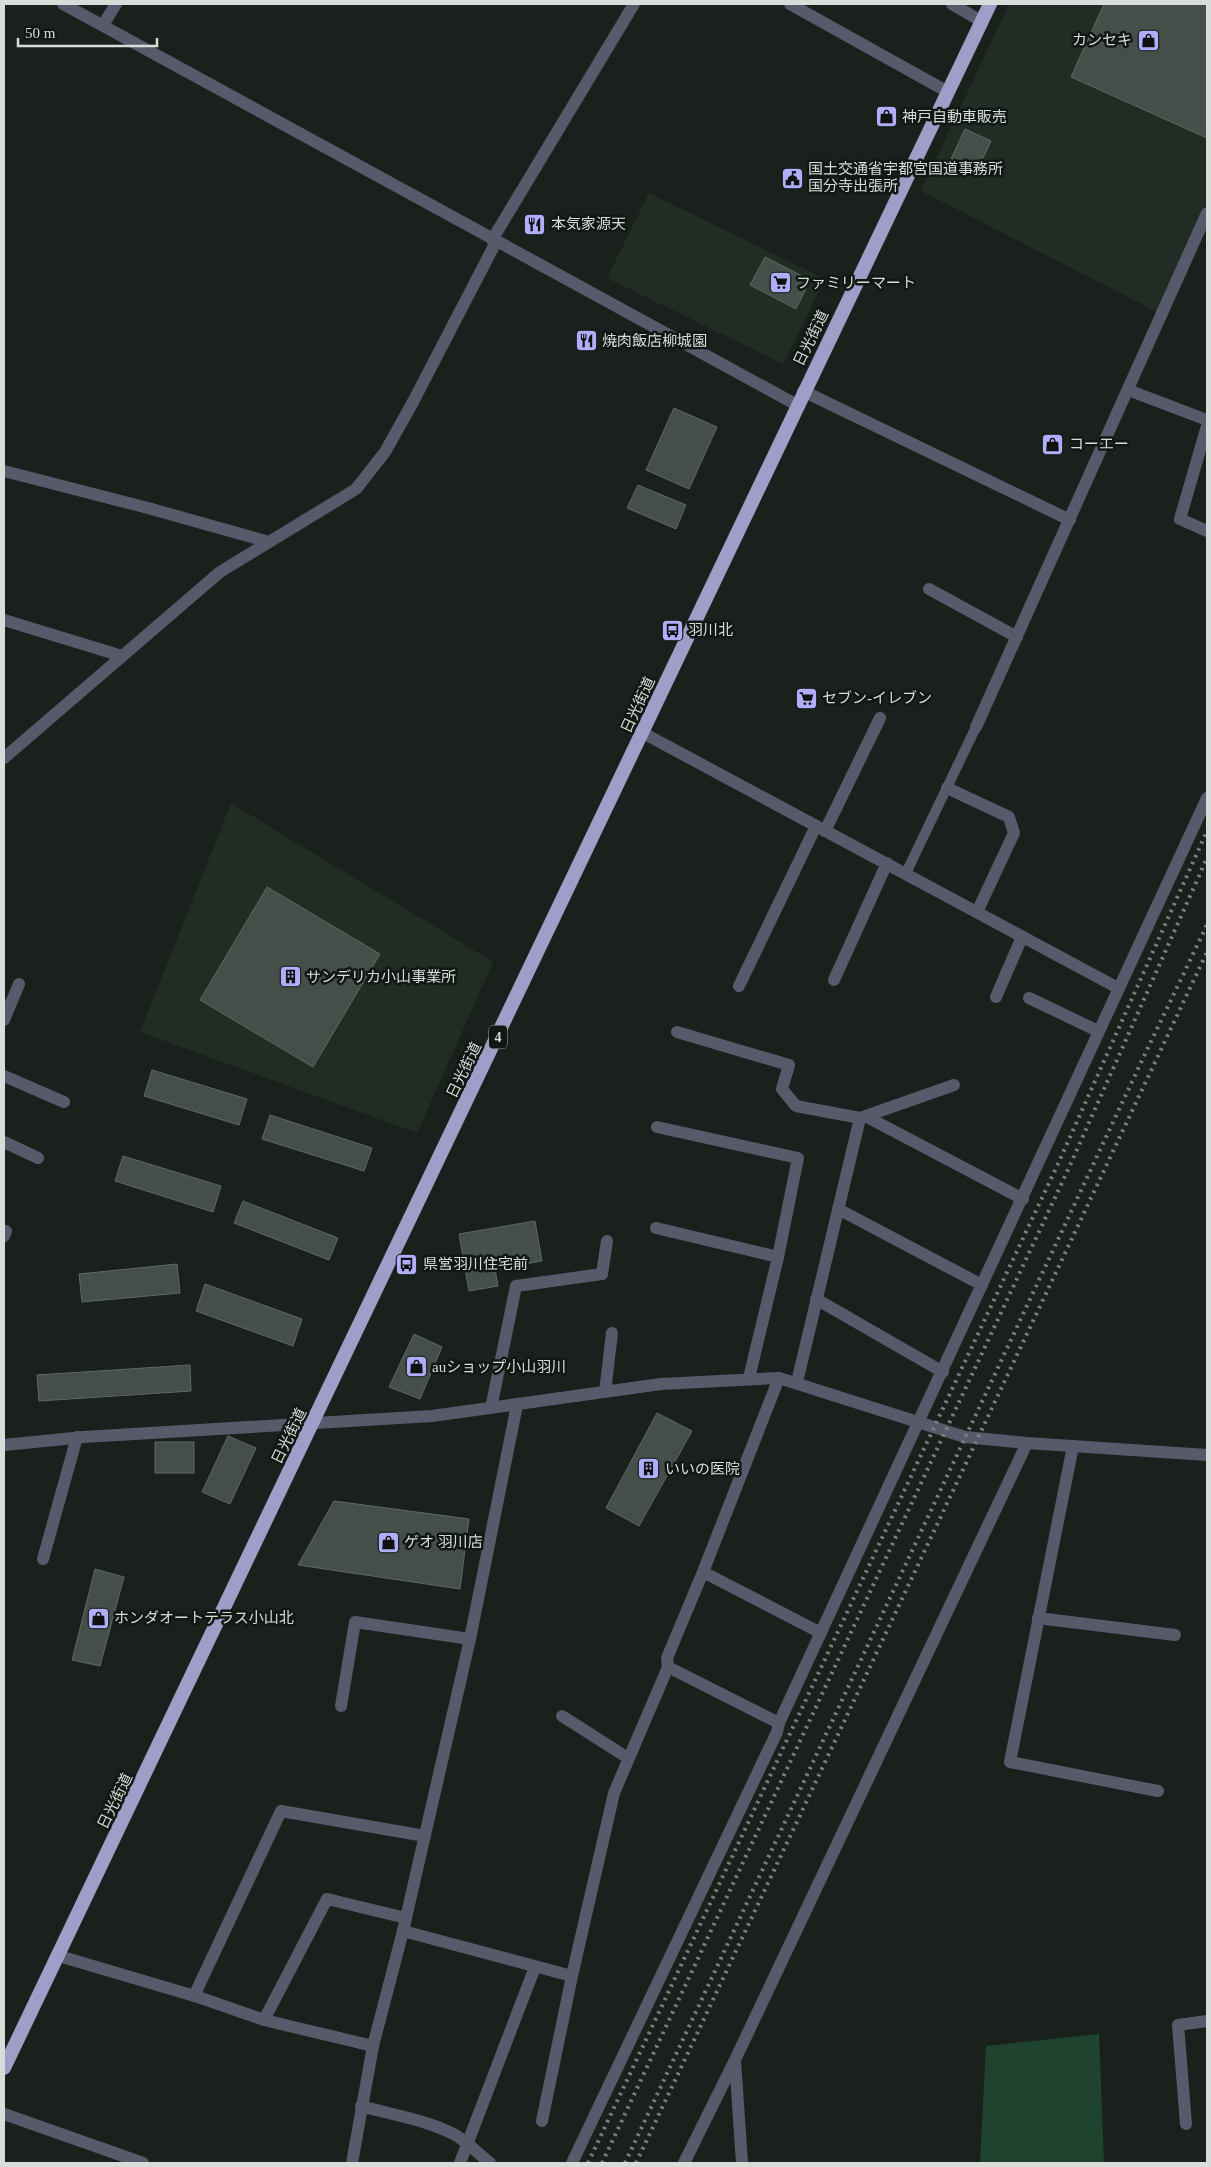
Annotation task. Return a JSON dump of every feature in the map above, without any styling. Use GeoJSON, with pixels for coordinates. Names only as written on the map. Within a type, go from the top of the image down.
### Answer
{"type":"FeatureCollection","features":[{"type":"Feature","properties":{"kind":"highway","name":"日光街道"},"geometry":{"type":"LineString","coordinates":[[4,2068],[990,4]]}},
{"type":"Feature","properties":{"kind":"street"},"geometry":{"type":"LineString","coordinates":[[63,4],[797,405]]}},
{"type":"Feature","properties":{"kind":"street"},"geometry":{"type":"LineString","coordinates":[[102,25],[116,4]]}},
{"type":"Feature","properties":{"kind":"street"},"geometry":{"type":"LineString","coordinates":[[4,758],[220,572],[356,489],[385,452],[413,402],[494,241],[634,4]]}},
{"type":"Feature","properties":{"kind":"street"},"geometry":{"type":"LineString","coordinates":[[790,4],[948,92]]}},
{"type":"Feature","properties":{"kind":"street"},"geometry":{"type":"LineString","coordinates":[[952,4],[981,21]]}},
{"type":"Feature","properties":{"kind":"street"},"geometry":{"type":"LineString","coordinates":[[976,727],[1207,213]]}},
{"type":"Feature","properties":{"kind":"street"},"geometry":{"type":"LineString","coordinates":[[1128,390],[1207,420]]}},
{"type":"Feature","properties":{"kind":"street"},"geometry":{"type":"LineString","coordinates":[[804,391],[1070,520]]}},
{"type":"Feature","properties":{"kind":"street"},"geometry":{"type":"LineString","coordinates":[[1207,426],[1180,519],[1207,531]]}},
{"type":"Feature","properties":{"kind":"street"},"geometry":{"type":"LineString","coordinates":[[4,472],[148,508],[269,542]]}},
{"type":"Feature","properties":{"kind":"street"},"geometry":{"type":"LineString","coordinates":[[929,589],[1017,637]]}},
{"type":"Feature","properties":{"kind":"street"},"geometry":{"type":"LineString","coordinates":[[4,620],[122,656]]}},
{"type":"Feature","properties":{"kind":"street"},"geometry":{"type":"LineString","coordinates":[[739,986],[820,828],[880,718]]}},
{"type":"Feature","properties":{"kind":"street"},"geometry":{"type":"LineString","coordinates":[[643,733],[1118,988]]}},
{"type":"Feature","properties":{"kind":"street"},"geometry":{"type":"LineString","coordinates":[[947,788],[1009,817],[1014,833],[976,912]]}},
{"type":"Feature","properties":{"kind":"street"},"geometry":{"type":"LineString","coordinates":[[572,2163],[777,1732],[779,1723],[1207,798]]}},
{"type":"Feature","properties":{"kind":"street"},"geometry":{"type":"LineString","coordinates":[[834,980],[887,864]]}},
{"type":"Feature","properties":{"kind":"street"},"geometry":{"type":"LineString","coordinates":[[996,997],[1022,937]]}},
{"type":"Feature","properties":{"kind":"street"},"geometry":{"type":"LineString","coordinates":[[4,1020],[19,984]]}},
{"type":"Feature","properties":{"kind":"street"},"geometry":{"type":"LineString","coordinates":[[1029,998],[1098,1031]]}},
{"type":"Feature","properties":{"kind":"street"},"geometry":{"type":"LineString","coordinates":[[677,1032],[789,1065],[782,1089],[796,1106],[864,1117],[1023,1199]]}},
{"type":"Feature","properties":{"kind":"street"},"geometry":{"type":"LineString","coordinates":[[4,1076],[64,1102]]}},
{"type":"Feature","properties":{"kind":"street"},"geometry":{"type":"LineString","coordinates":[[864,1117],[954,1084]]}},
{"type":"Feature","properties":{"kind":"street"},"geometry":{"type":"LineString","coordinates":[[797,1382],[838,1209],[864,1117]]}},
{"type":"Feature","properties":{"kind":"street"},"geometry":{"type":"LineString","coordinates":[[657,1127],[798,1158],[778,1257],[749,1378]]}},
{"type":"Feature","properties":{"kind":"street"},"geometry":{"type":"LineString","coordinates":[[4,1142],[38,1158]]}},
{"type":"Feature","properties":{"kind":"street"},"geometry":{"type":"LineString","coordinates":[[838,1209],[982,1285]]}},
{"type":"Feature","properties":{"kind":"street"},"geometry":{"type":"LineString","coordinates":[[656,1228],[778,1257]]}},
{"type":"Feature","properties":{"kind":"street"},"geometry":{"type":"LineString","coordinates":[[491,1408],[516,1286],[602,1274],[607,1241]]}},
{"type":"Feature","properties":{"kind":"street"},"geometry":{"type":"LineString","coordinates":[[816,1299],[943,1372]]}},
{"type":"Feature","properties":{"kind":"street"},"geometry":{"type":"LineString","coordinates":[[605,1392],[612,1333]]}},
{"type":"Feature","properties":{"kind":"street"},"geometry":{"type":"LineString","coordinates":[[4,1445],[77,1438],[432,1416],[660,1384],[749,1378],[779,1378],[797,1382],[965,1436],[1027,1443],[1207,1455]]}},
{"type":"Feature","properties":{"kind":"street"},"geometry":{"type":"LineString","coordinates":[[542,2121],[572,1976],[614,1793],[668,1666],[667,1658],[779,1378]]}},
{"type":"Feature","properties":{"kind":"street"},"geometry":{"type":"LineString","coordinates":[[352,2163],[373,2046],[405,1925],[470,1638],[517,1405]]}},
{"type":"Feature","properties":{"kind":"street"},"geometry":{"type":"LineString","coordinates":[[43,1559],[77,1438]]}},
{"type":"Feature","properties":{"kind":"street"},"geometry":{"type":"LineString","coordinates":[[684,2163],[735,2060],[1027,1443]]}},
{"type":"Feature","properties":{"kind":"street"},"geometry":{"type":"LineString","coordinates":[[1072,1446],[1010,1762],[1158,1791]]}},
{"type":"Feature","properties":{"kind":"street"},"geometry":{"type":"LineString","coordinates":[[703,1572],[821,1633]]}},
{"type":"Feature","properties":{"kind":"street"},"geometry":{"type":"LineString","coordinates":[[1038,1618],[1176,1636]]}},
{"type":"Feature","properties":{"kind":"street"},"geometry":{"type":"LineString","coordinates":[[341,1706],[355,1622],[470,1638]]}},
{"type":"Feature","properties":{"kind":"street"},"geometry":{"type":"LineString","coordinates":[[668,1666],[779,1723]]}},
{"type":"Feature","properties":{"kind":"street"},"geometry":{"type":"LineString","coordinates":[[562,1716],[628,1758]]}},
{"type":"Feature","properties":{"kind":"street"},"geometry":{"type":"LineString","coordinates":[[194,1996],[281,1811],[425,1836]]}},
{"type":"Feature","properties":{"kind":"street"},"geometry":{"type":"LineString","coordinates":[[264,2020],[327,1899],[535,1967],[572,1976]]}},
{"type":"Feature","properties":{"kind":"street"},"geometry":{"type":"LineString","coordinates":[[58,1956],[194,1996],[264,2020],[373,2046]]}},
{"type":"Feature","properties":{"kind":"street"},"geometry":{"type":"LineString","coordinates":[[460,2163],[535,1967]]}},
{"type":"Feature","properties":{"kind":"street"},"geometry":{"type":"LineString","coordinates":[[1186,2124],[1178,2025],[1207,2021]]}},
{"type":"Feature","properties":{"kind":"street"},"geometry":{"type":"LineString","coordinates":[[735,2060],[742,2163]]}},
{"type":"Feature","properties":{"kind":"street"},"geometry":{"type":"LineString","coordinates":[[361,2106],[428,2125],[455,2135],[490,2163]]}},
{"type":"Feature","properties":{"kind":"street"},"geometry":{"type":"LineString","coordinates":[[4,2114],[112,2158],[143,2163]]}},
{"type":"Feature","properties":{"kind":"lane"},"geometry":{"type":"LineString","coordinates":[[906,873],[976,727]]}},
{"type":"Feature","properties":{"kind":"shaded area"},"geometry":{"type":"Polygon","coordinates":[[[1009,4],[1207,4],[1207,199],[1157,312],[921,191],[1009,4]]]}},
{"type":"Feature","properties":{"kind":"shaded area"},"geometry":{"type":"Polygon","coordinates":[[[649,193],[825,279],[783,364],[607,278],[649,193]]]}},
{"type":"Feature","properties":{"kind":"shaded area"},"geometry":{"type":"Polygon","coordinates":[[[231,803],[493,962],[417,1133],[140,1032],[231,803]]]}},
{"type":"Feature","properties":{"kind":"green space"},"geometry":{"type":"Polygon","coordinates":[[[1099,2034],[1104,2163],[980,2163],[986,2046],[1099,2034]]]}},
{"type":"Feature","properties":{"kind":"building","name":"カンセキ"},"geometry":{"type":"Polygon","coordinates":[[[1104,4],[1207,4],[1207,138],[1071,77],[1104,4]]]}},
{"type":"Feature","properties":{"kind":"building"},"geometry":{"type":"Polygon","coordinates":[[[965,129],[991,141],[977,171],[951,159],[965,129]]]}},
{"type":"Feature","properties":{"kind":"building","name":"ファミリーマート"},"geometry":{"type":"Polygon","coordinates":[[[765,257],[810,280],[796,309],[750,285],[765,257]]]}},
{"type":"Feature","properties":{"kind":"building"},"geometry":{"type":"Polygon","coordinates":[[[674,408],[717,427],[689,489],[646,470],[674,408]]]}},
{"type":"Feature","properties":{"kind":"building"},"geometry":{"type":"Polygon","coordinates":[[[638,485],[686,505],[676,529],[627,508],[638,485]]]}},
{"type":"Feature","properties":{"kind":"building","name":"サンデリカ小山事業所"},"geometry":{"type":"Polygon","coordinates":[[[267,887],[380,954],[313,1067],[200,1000],[267,887]]]}},
{"type":"Feature","properties":{"kind":"building"},"geometry":{"type":"Polygon","coordinates":[[[152,1070],[247,1099],[239,1125],[144,1096],[152,1070]]]}},
{"type":"Feature","properties":{"kind":"building"},"geometry":{"type":"Polygon","coordinates":[[[270,1115],[372,1148],[364,1171],[262,1139],[270,1115]]]}},
{"type":"Feature","properties":{"kind":"building"},"geometry":{"type":"Polygon","coordinates":[[[123,1156],[221,1186],[213,1212],[115,1181],[123,1156]]]}},
{"type":"Feature","properties":{"kind":"building"},"geometry":{"type":"Polygon","coordinates":[[[243,1201],[338,1238],[329,1260],[234,1223],[243,1201]]]}},
{"type":"Feature","properties":{"kind":"building"},"geometry":{"type":"Polygon","coordinates":[[[535,1221],[542,1261],[495,1269],[498,1286],[469,1291],[459,1234],[535,1221]]]}},
{"type":"Feature","properties":{"kind":"building"},"geometry":{"type":"Polygon","coordinates":[[[177,1264],[180,1293],[82,1302],[79,1274],[177,1264]]]}},
{"type":"Feature","properties":{"kind":"building"},"geometry":{"type":"Polygon","coordinates":[[[205,1284],[302,1319],[293,1346],[196,1311],[205,1284]]]}},
{"type":"Feature","properties":{"kind":"building","name":"auショップ小山羽川"},"geometry":{"type":"Polygon","coordinates":[[[414,1334],[442,1347],[420,1399],[389,1387],[414,1334]]]}},
{"type":"Feature","properties":{"kind":"building"},"geometry":{"type":"Polygon","coordinates":[[[190,1365],[191,1391],[39,1401],[37,1375],[190,1365]]]}},
{"type":"Feature","properties":{"kind":"building","name":"いいの医院"},"geometry":{"type":"Polygon","coordinates":[[[657,1413],[692,1431],[639,1526],[606,1508],[657,1413]]]}},
{"type":"Feature","properties":{"kind":"building"},"geometry":{"type":"Polygon","coordinates":[[[228,1436],[256,1448],[230,1504],[202,1492],[228,1436]]]}},
{"type":"Feature","properties":{"kind":"building"},"geometry":{"type":"Polygon","coordinates":[[[155,1442],[194,1442],[194,1473],[155,1473],[155,1442]]]}},
{"type":"Feature","properties":{"kind":"building","name":"ゲオ 羽川店"},"geometry":{"type":"Polygon","coordinates":[[[334,1501],[469,1519],[460,1589],[298,1565],[334,1501]]]}},
{"type":"Feature","properties":{"kind":"building","name":"ホンダオートテラス小山北"},"geometry":{"type":"Polygon","coordinates":[[[95,1569],[124,1577],[100,1666],[72,1660],[95,1569]]]}},
{"type":"Feature","properties":{"kind":"railway"},"geometry":{"type":"LineString","coordinates":[[588,2163],[1057,1166],[1207,831]]}},
{"type":"Feature","properties":{"kind":"railway"},"geometry":{"type":"LineString","coordinates":[[602,2163],[1067,1172],[1207,858]]}},
{"type":"Feature","properties":{"kind":"railway"},"geometry":{"type":"LineString","coordinates":[[625,2163],[1207,925]]}},
{"type":"Feature","properties":{"kind":"railway"},"geometry":{"type":"LineString","coordinates":[[636,2163],[1207,952]]}},
{"type":"Feature","properties":{"kind":"place","name":"カンセキ"},"geometry":{"type":"Point","coordinates":[1148,40]}},
{"type":"Feature","properties":{"kind":"place","name":"神戸自動車販売"},"geometry":{"type":"Point","coordinates":[886,117]}},
{"type":"Feature","properties":{"kind":"place","name":"国土交通省宇都宮国道事務所 国分寺出張所"},"geometry":{"type":"Point","coordinates":[792,178]}},
{"type":"Feature","properties":{"kind":"place","name":"本気家源天"},"geometry":{"type":"Point","coordinates":[535,224]}},
{"type":"Feature","properties":{"kind":"place","name":"ファミリーマート"},"geometry":{"type":"Point","coordinates":[780,283]}},
{"type":"Feature","properties":{"kind":"place","name":"焼肉飯店柳城園"},"geometry":{"type":"Point","coordinates":[586,341]}},
{"type":"Feature","properties":{"kind":"place","name":"コーエー"},"geometry":{"type":"Point","coordinates":[1053,444]}},
{"type":"Feature","properties":{"kind":"place","name":"羽川北"},"geometry":{"type":"Point","coordinates":[672,630]}},
{"type":"Feature","properties":{"kind":"place","name":"セブン-イレブン"},"geometry":{"type":"Point","coordinates":[806,698]}},
{"type":"Feature","properties":{"kind":"place","name":"サンデリカ小山事業所"},"geometry":{"type":"Point","coordinates":[290,977]}},
{"type":"Feature","properties":{"kind":"place","name":"県営羽川住宅前"},"geometry":{"type":"Point","coordinates":[407,1264]}},
{"type":"Feature","properties":{"kind":"place","name":"auショップ小山羽川"},"geometry":{"type":"Point","coordinates":[416,1367]}},
{"type":"Feature","properties":{"kind":"place","name":"いいの医院"},"geometry":{"type":"Point","coordinates":[649,1469]}},
{"type":"Feature","properties":{"kind":"place","name":"ゲオ 羽川店"},"geometry":{"type":"Point","coordinates":[388,1542]}},
{"type":"Feature","properties":{"kind":"place","name":"ホンダオートテラス小山北"},"geometry":{"type":"Point","coordinates":[98,1618]}}]}
